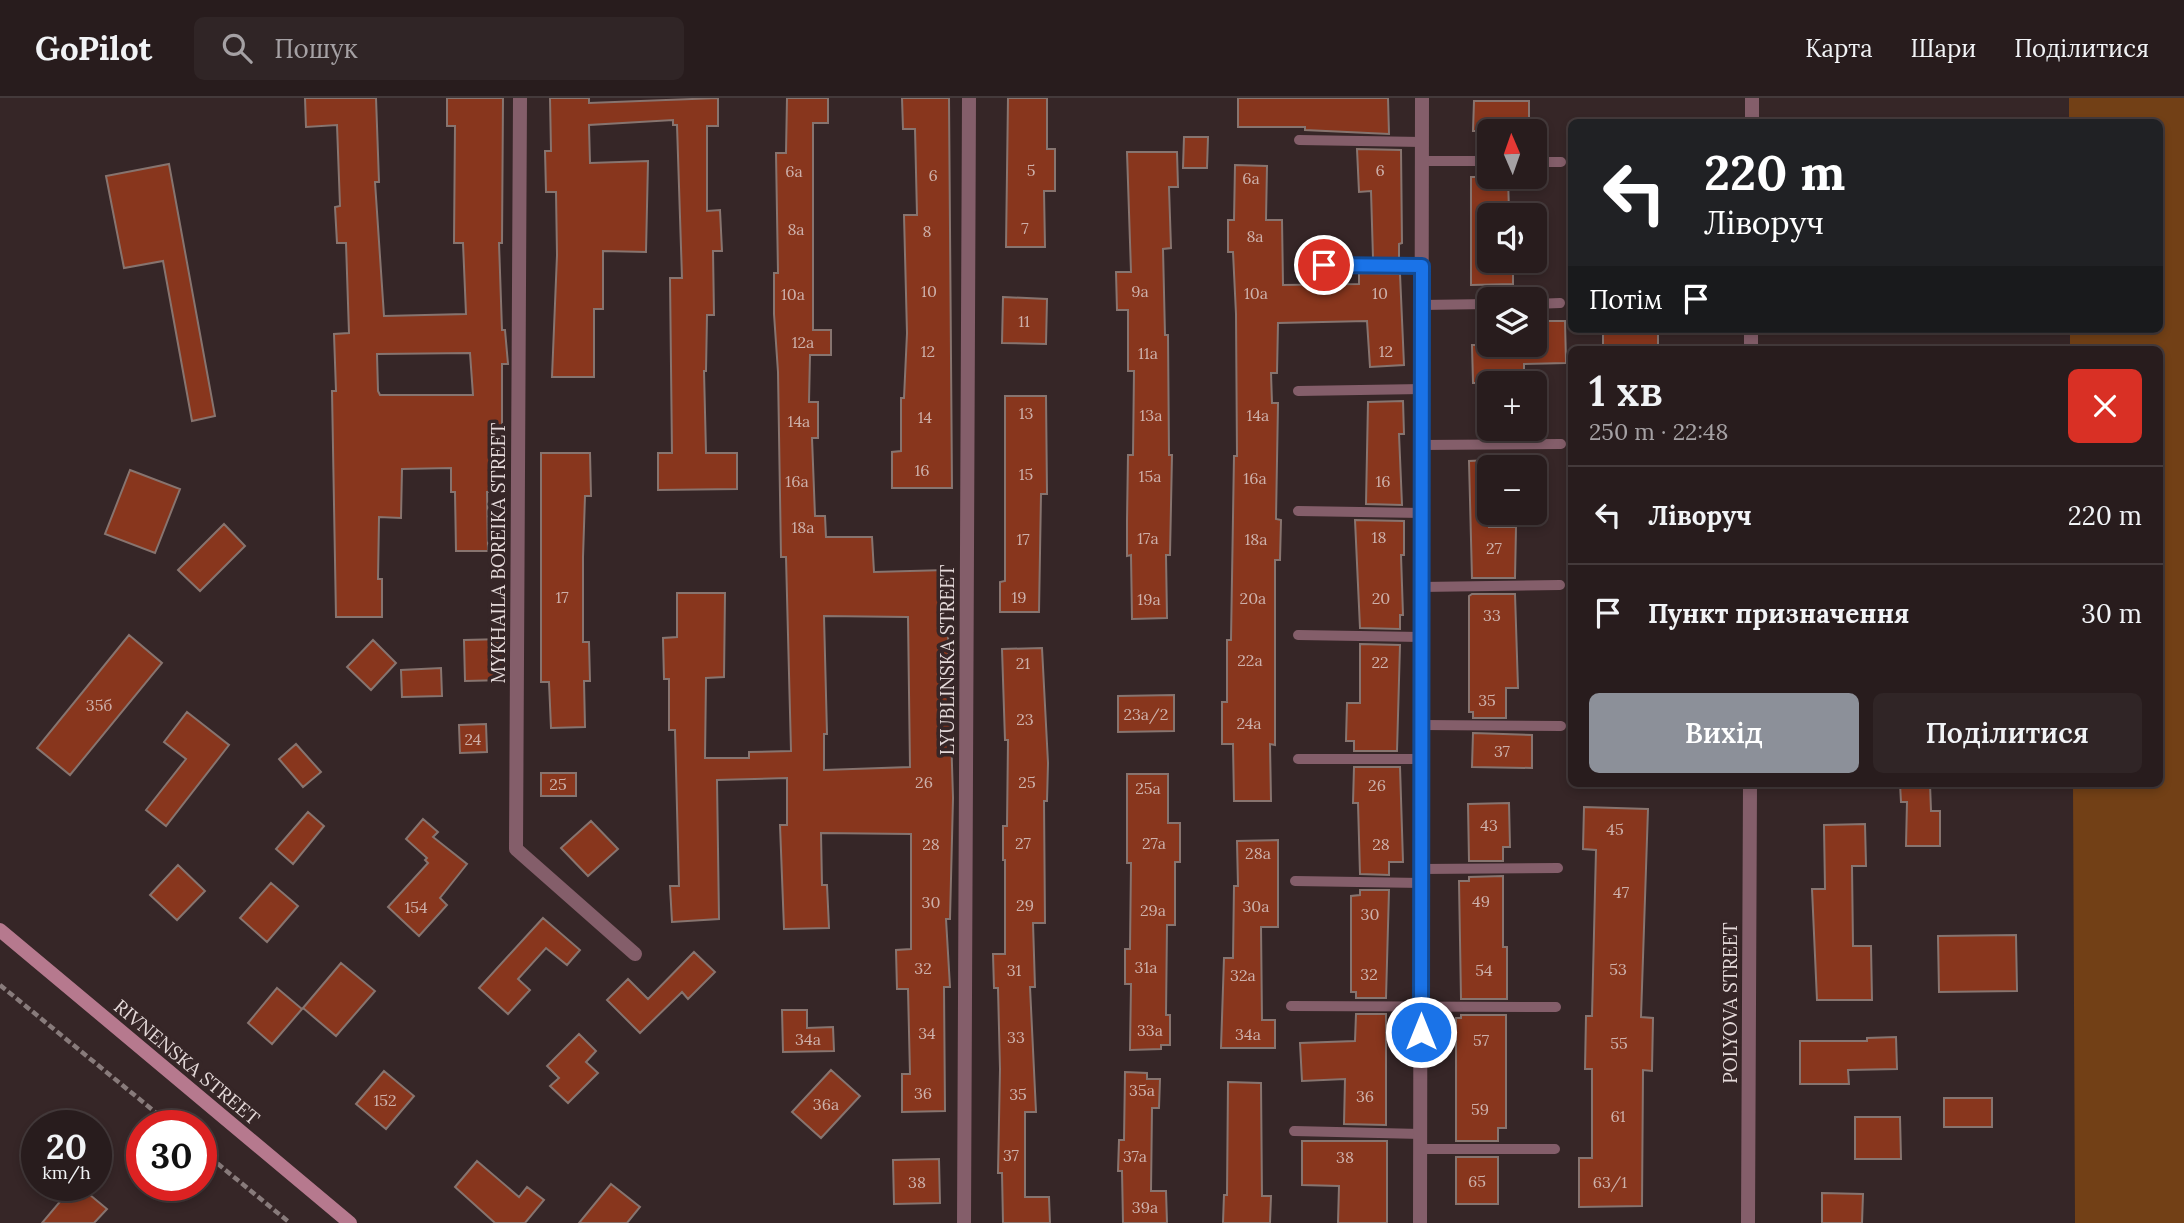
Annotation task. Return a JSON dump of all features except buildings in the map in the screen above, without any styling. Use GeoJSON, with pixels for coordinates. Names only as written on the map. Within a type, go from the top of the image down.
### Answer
{"type":"FeatureCollection","features":[{"type":"Feature","properties":{"kind":"main road","name":"RIVNENSKA STREET"},"geometry":{"type":"LineString","coordinates":[[0,930],[350,1223]]}},
{"type":"Feature","properties":{"kind":"street","name":"MYKHAILA BOREIKA STREET"},"geometry":{"type":"LineString","coordinates":[[520,98],[516,849],[635,954]]}},
{"type":"Feature","properties":{"kind":"street","name":"LYUBLINSKA STREET"},"geometry":{"type":"LineString","coordinates":[[964,1223],[969,98]]}},
{"type":"Feature","properties":{"kind":"street"},"geometry":{"type":"LineString","coordinates":[[1420,1223],[1422,98]]}},
{"type":"Feature","properties":{"kind":"street"},"geometry":{"type":"LineString","coordinates":[[1752,98],[1752,119]]}},
{"type":"Feature","properties":{"kind":"street","name":"POLYOVA STREET"},"geometry":{"type":"LineString","coordinates":[[1748,1223],[1750,787]]}},
{"type":"Feature","properties":{"kind":"lane"},"geometry":{"type":"LineString","coordinates":[[1299,139],[1422,142]]}},
{"type":"Feature","properties":{"kind":"lane"},"geometry":{"type":"LineString","coordinates":[[1422,161],[1477,161]]}},
{"type":"Feature","properties":{"kind":"lane"},"geometry":{"type":"LineString","coordinates":[[1547,162],[1561,162]]}},
{"type":"Feature","properties":{"kind":"lane"},"geometry":{"type":"LineString","coordinates":[[1300,265],[1422,266]]}},
{"type":"Feature","properties":{"kind":"lane"},"geometry":{"type":"LineString","coordinates":[[1547,304],[1560,303]]}},
{"type":"Feature","properties":{"kind":"lane"},"geometry":{"type":"LineString","coordinates":[[1422,305],[1477,304]]}},
{"type":"Feature","properties":{"kind":"lane"},"geometry":{"type":"LineString","coordinates":[[1298,391],[1422,389]]}},
{"type":"Feature","properties":{"kind":"lane"},"geometry":{"type":"LineString","coordinates":[[1422,445],[1561,444]]}},
{"type":"Feature","properties":{"kind":"lane"},"geometry":{"type":"LineString","coordinates":[[1298,511],[1422,513]]}},
{"type":"Feature","properties":{"kind":"lane"},"geometry":{"type":"LineString","coordinates":[[1422,587],[1560,585]]}},
{"type":"Feature","properties":{"kind":"lane"},"geometry":{"type":"LineString","coordinates":[[1298,635],[1422,637]]}},
{"type":"Feature","properties":{"kind":"lane"},"geometry":{"type":"LineString","coordinates":[[1422,725],[1561,726]]}},
{"type":"Feature","properties":{"kind":"lane"},"geometry":{"type":"LineString","coordinates":[[1298,759],[1422,759]]}},
{"type":"Feature","properties":{"kind":"lane"},"geometry":{"type":"LineString","coordinates":[[1295,881],[1558,868]]}},
{"type":"Feature","properties":{"kind":"lane"},"geometry":{"type":"LineString","coordinates":[[1291,1006],[1421,1009],[1556,1007]]}},
{"type":"Feature","properties":{"kind":"lane"},"geometry":{"type":"LineString","coordinates":[[1294,1131],[1555,1149]]}},
{"type":"Feature","properties":{"kind":"path"},"geometry":{"type":"LineString","coordinates":[[0,985],[153,1110]]}},
{"type":"Feature","properties":{"kind":"path"},"geometry":{"type":"LineString","coordinates":[[217,1163],[290,1223]]}},
{"type":"Feature","properties":{"kind":"shaded area"},"geometry":{"type":"Polygon","coordinates":[[[2069,98],[2184,98],[2184,1223],[2075,1223],[2073,787],[2163,787],[2163,346],[2070,346],[2070,333],[2163,333],[2163,119],[2069,119],[2069,98]]]}},
{"type":"Feature","properties":{"kind":"route"},"geometry":{"type":"LineString","coordinates":[[1324,265],[1422,266],[1421,1032]]}}]}
